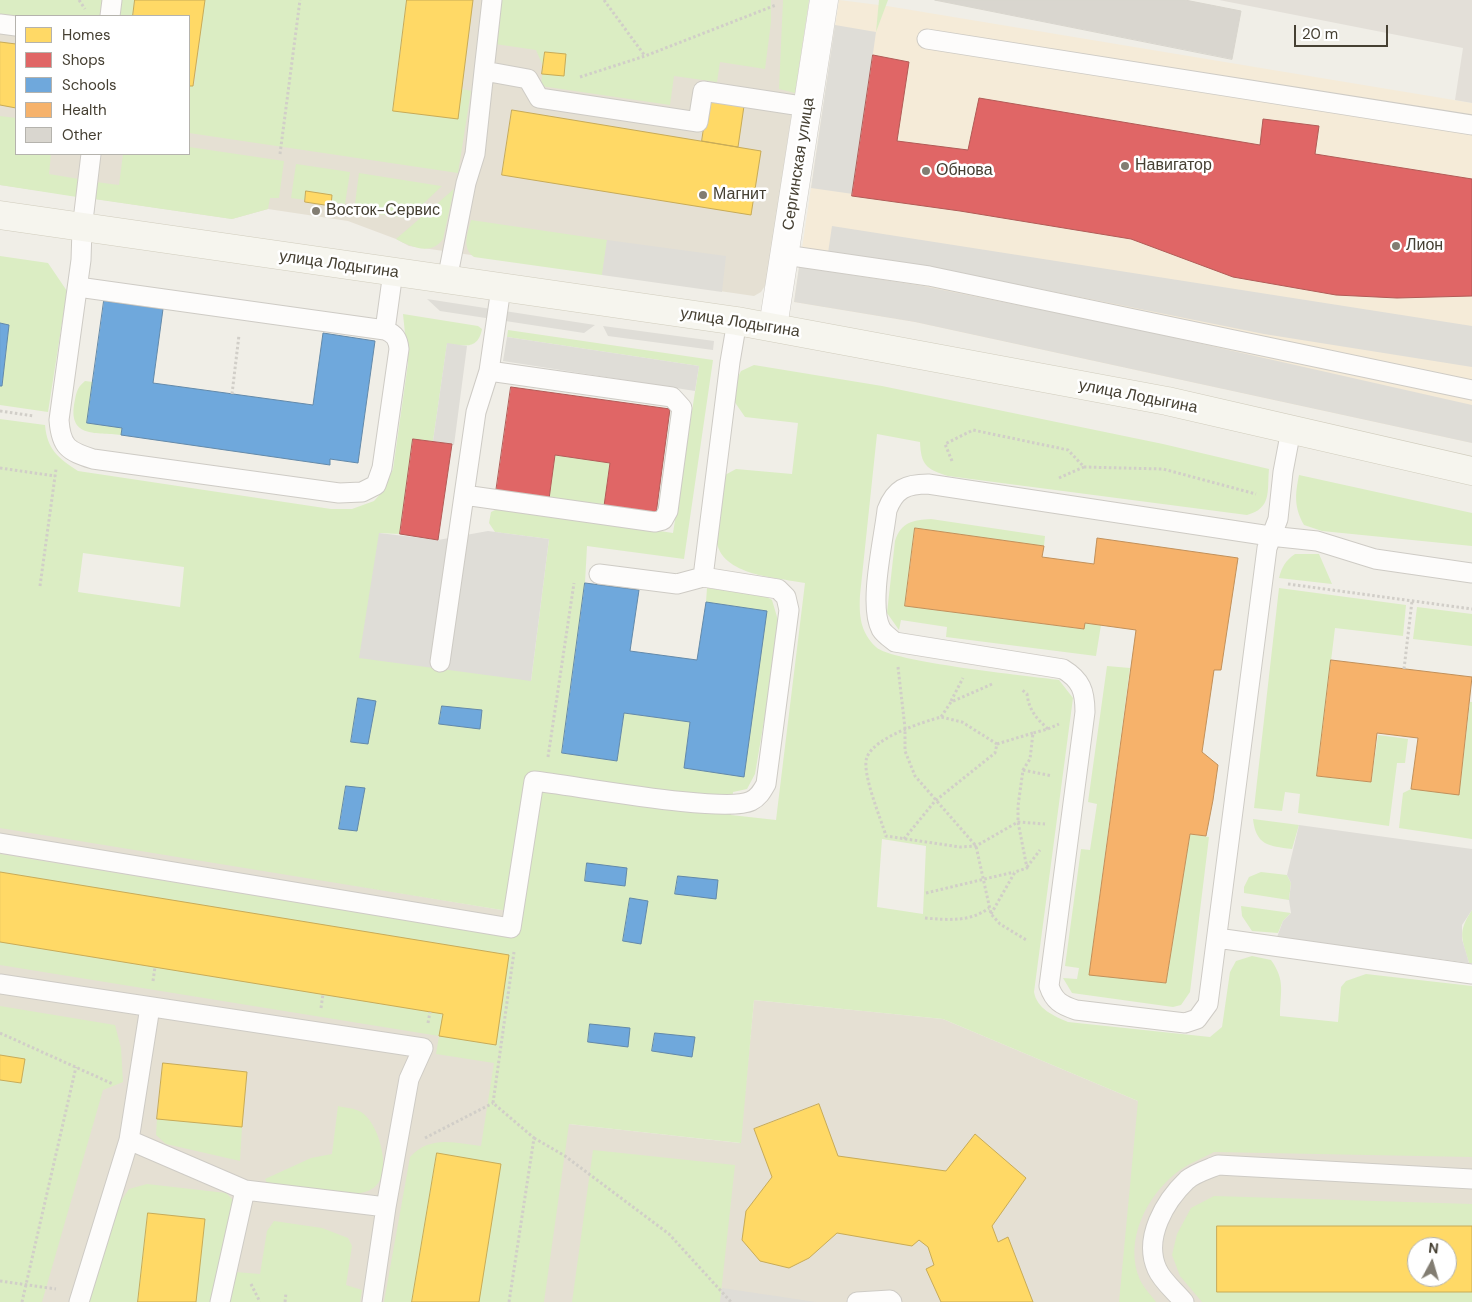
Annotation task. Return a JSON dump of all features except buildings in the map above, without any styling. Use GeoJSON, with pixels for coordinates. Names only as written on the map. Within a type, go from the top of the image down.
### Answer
{"type":"FeatureCollection","features":[{"type":"Feature","properties":{"kind":"main road","name":"улица Лодыгина"},"geometry":{"type":"LineString","coordinates":[[0,215],[82,229],[773,327],[1168,401],[1472,471]]}},
{"type":"Feature","properties":{"kind":"street","name":"Сергинская улица"},"geometry":{"type":"LineString","coordinates":[[773,327],[824,0]]}},
{"type":"Feature","properties":{"kind":"lane"},"geometry":{"type":"LineString","coordinates":[[110,15],[112,0]]}},
{"type":"Feature","properties":{"kind":"lane"},"geometry":{"type":"LineString","coordinates":[[448,280],[466,183],[475,154],[492,0]]}},
{"type":"Feature","properties":{"kind":"lane"},"geometry":{"type":"LineString","coordinates":[[0,24],[15,26]]}},
{"type":"Feature","properties":{"kind":"lane"},"geometry":{"type":"LineString","coordinates":[[927,39],[1472,125]]}},
{"type":"Feature","properties":{"kind":"lane"},"geometry":{"type":"LineString","coordinates":[[484,71],[528,79],[539,98],[698,122],[704,91],[808,106]]}},
{"type":"Feature","properties":{"kind":"lane"},"geometry":{"type":"LineString","coordinates":[[78,287],[385,330],[393,333],[398,340],[399,349],[382,468],[376,485],[362,492],[339,493],[93,459],[72,452],[60,429],[78,287],[82,229],[91,155]]}},
{"type":"Feature","properties":{"kind":"lane"},"geometry":{"type":"LineString","coordinates":[[785,255],[929,276],[1472,390]]}},
{"type":"Feature","properties":{"kind":"lane"},"geometry":{"type":"LineString","coordinates":[[385,330],[394,272]]}},
{"type":"Feature","properties":{"kind":"lane"},"geometry":{"type":"LineString","coordinates":[[440,662],[476,412],[489,371],[501,288]]}},
{"type":"Feature","properties":{"kind":"lane"},"geometry":{"type":"LineString","coordinates":[[703,576],[730,362],[738,321]]}},
{"type":"Feature","properties":{"kind":"lane"},"geometry":{"type":"LineString","coordinates":[[464,495],[655,522],[664,520],[668,511],[682,408],[672,397],[489,371]]}},
{"type":"Feature","properties":{"kind":"lane"},"geometry":{"type":"LineString","coordinates":[[1290,430],[1282,472],[1278,519],[1270,536],[1262,580],[1208,1004],[1197,1018],[1185,1023],[1085,1011],[1063,1006],[1056,1000],[1049,986],[1085,712],[1085,697],[1082,686],[1074,675],[1063,669],[895,642],[881,629],[876,614],[876,597],[886,520],[891,498],[901,490],[915,484],[964,489],[1270,536],[1317,541],[1375,559],[1472,573]]}},
{"type":"Feature","properties":{"kind":"lane"},"geometry":{"type":"LineString","coordinates":[[0,843],[512,928],[534,781],[711,803],[750,801],[760,794],[766,784],[790,610],[786,597],[778,589],[703,576],[677,584],[599,574]]}},
{"type":"Feature","properties":{"kind":"lane"},"geometry":{"type":"LineString","coordinates":[[1217,938],[1472,974]]}},
{"type":"Feature","properties":{"kind":"lane"},"geometry":{"type":"LineString","coordinates":[[0,984],[424,1048],[409,1079],[398,1152],[386,1207],[372,1302]]}},
{"type":"Feature","properties":{"kind":"lane"},"geometry":{"type":"LineString","coordinates":[[80,1297],[130,1140],[150,1007]]}},
{"type":"Feature","properties":{"kind":"lane"},"geometry":{"type":"LineString","coordinates":[[130,1140],[245,1190],[386,1207]]}},
{"type":"Feature","properties":{"kind":"lane"},"geometry":{"type":"LineString","coordinates":[[1184,1302],[1157,1270],[1153,1248],[1159,1218],[1170,1200],[1188,1179],[1218,1165],[1472,1180]]}},
{"type":"Feature","properties":{"kind":"lane"},"geometry":{"type":"LineString","coordinates":[[220,1302],[245,1190]]}},
{"type":"Feature","properties":{"kind":"lane"},"geometry":{"type":"LineString","coordinates":[[857,1302],[890,1300],[892,1302]]}},
{"type":"Feature","properties":{"kind":"path"},"geometry":{"type":"LineString","coordinates":[[280,154],[300,0]]}},
{"type":"Feature","properties":{"kind":"path"},"geometry":{"type":"LineString","coordinates":[[604,0],[645,56]]}},
{"type":"Feature","properties":{"kind":"path"},"geometry":{"type":"LineString","coordinates":[[572,79],[645,56],[776,5]]}},
{"type":"Feature","properties":{"kind":"path"},"geometry":{"type":"LineString","coordinates":[[232,394],[243,310]]}},
{"type":"Feature","properties":{"kind":"path"},"geometry":{"type":"LineString","coordinates":[[0,411],[60,429],[40,586]]}},
{"type":"Feature","properties":{"kind":"path"},"geometry":{"type":"LineString","coordinates":[[964,489],[945,444],[973,430],[1068,450],[1084,467],[1163,469],[1280,500]]}},
{"type":"Feature","properties":{"kind":"path"},"geometry":{"type":"LineString","coordinates":[[0,468],[55,476]]}},
{"type":"Feature","properties":{"kind":"path"},"geometry":{"type":"LineString","coordinates":[[544,782],[575,581],[581,575],[599,574]]}},
{"type":"Feature","properties":{"kind":"path"},"geometry":{"type":"LineString","coordinates":[[1262,580],[1472,609]]}},
{"type":"Feature","properties":{"kind":"path"},"geometry":{"type":"LineString","coordinates":[[1404,669],[1412,601]]}},
{"type":"Feature","properties":{"kind":"path"},"geometry":{"type":"LineString","coordinates":[[895,642],[905,728],[904,751],[915,776],[935,801],[955,819],[976,846],[991,914],[1000,924],[1052,956]]}},
{"type":"Feature","properties":{"kind":"path"},"geometry":{"type":"LineString","coordinates":[[941,717],[951,702],[994,683]]}},
{"type":"Feature","properties":{"kind":"path"},"geometry":{"type":"LineString","coordinates":[[1015,685],[1027,694],[1028,707],[1037,720],[1048,728],[997,744],[962,722],[941,717],[905,728],[874,748],[867,757],[867,773],[886,836],[960,847],[976,846],[1018,822],[1054,825]]}},
{"type":"Feature","properties":{"kind":"path"},"geometry":{"type":"LineString","coordinates":[[926,893],[1027,868],[1018,822],[1023,770],[1030,758],[1033,733]]}},
{"type":"Feature","properties":{"kind":"path"},"geometry":{"type":"LineString","coordinates":[[904,839],[935,801],[995,753],[997,744]]}},
{"type":"Feature","properties":{"kind":"path"},"geometry":{"type":"LineString","coordinates":[[991,914],[1015,872]]}},
{"type":"Feature","properties":{"kind":"path"},"geometry":{"type":"LineString","coordinates":[[925,918],[964,920],[979,915],[990,907]]}},
{"type":"Feature","properties":{"kind":"path"},"geometry":{"type":"LineString","coordinates":[[493,1103],[514,955],[512,928]]}},
{"type":"Feature","properties":{"kind":"path"},"geometry":{"type":"LineString","coordinates":[[0,1033],[136,1095]]}},
{"type":"Feature","properties":{"kind":"path"},"geometry":{"type":"LineString","coordinates":[[22,1302],[76,1067]]}},
{"type":"Feature","properties":{"kind":"path"},"geometry":{"type":"LineString","coordinates":[[493,1103],[534,1138],[565,1156],[668,1234],[731,1302]]}},
{"type":"Feature","properties":{"kind":"path"},"geometry":{"type":"LineString","coordinates":[[398,1152],[493,1103]]}},
{"type":"Feature","properties":{"kind":"path"},"geometry":{"type":"LineString","coordinates":[[509,1302],[534,1138]]}},
{"type":"Feature","properties":{"kind":"path"},"geometry":{"type":"LineString","coordinates":[[0,1281],[26,1284],[80,1297]]}},
{"type":"Feature","properties":{"kind":"path"},"geometry":{"type":"LineString","coordinates":[[285,1302],[286,1293]]}},
{"type":"Feature","properties":{"kind":"shaded area"},"geometry":{"type":"Polygon","coordinates":[[[0,0],[809,0],[766,284],[761,292],[754,296],[409,246],[396,239],[348,221],[268,209],[232,219],[0,185],[0,0]]]}},
{"type":"Feature","properties":{"kind":"shaded area"},"geometry":{"type":"Polygon","coordinates":[[[839,0],[887,6],[1472,103],[1472,443],[915,322],[794,302],[839,0]]]}},
{"type":"Feature","properties":{"kind":"shaded area"},"geometry":{"type":"Polygon","coordinates":[[[1219,0],[1472,0],[1472,103],[1455,100],[1463,48],[1219,0]]]}},
{"type":"Feature","properties":{"kind":"shaded area"},"geometry":{"type":"Polygon","coordinates":[[[835,25],[876,32],[853,194],[811,188],[835,25]]]}},
{"type":"Feature","properties":{"kind":"shaded area"},"geometry":{"type":"Polygon","coordinates":[[[832,226],[1472,326],[1472,367],[1264,334],[931,267],[828,253],[832,226]]]}},
{"type":"Feature","properties":{"kind":"shaded area"},"geometry":{"type":"Polygon","coordinates":[[[607,240],[726,256],[722,292],[602,275],[607,240]]]}},
{"type":"Feature","properties":{"kind":"shaded area"},"geometry":{"type":"Polygon","coordinates":[[[799,267],[923,286],[1136,329],[1472,405],[1472,443],[915,322],[794,302],[799,267]]]}},
{"type":"Feature","properties":{"kind":"shaded area"},"geometry":{"type":"Polygon","coordinates":[[[427,299],[595,325],[584,333],[440,311],[427,299]]]}},
{"type":"Feature","properties":{"kind":"shaded area"},"geometry":{"type":"Polygon","coordinates":[[[603,326],[714,341],[713,350],[608,336],[603,326]]]}},
{"type":"Feature","properties":{"kind":"shaded area"},"geometry":{"type":"Polygon","coordinates":[[[507,337],[699,366],[695,391],[503,361],[507,337]]]}},
{"type":"Feature","properties":{"kind":"shaded area"},"geometry":{"type":"Polygon","coordinates":[[[447,343],[467,346],[454,445],[433,441],[447,343]]]}},
{"type":"Feature","properties":{"kind":"shaded area"},"geometry":{"type":"Polygon","coordinates":[[[488,531],[549,539],[531,681],[359,658],[379,533],[438,540],[488,531]]]}},
{"type":"Feature","properties":{"kind":"shaded area"},"geometry":{"type":"Polygon","coordinates":[[[0,815],[323,880],[514,912],[522,924],[569,1124],[740,1143],[754,1000],[943,1019],[1138,1101],[1472,1155],[1472,1302],[0,1302],[0,815]]]}},
{"type":"Feature","properties":{"kind":"shaded area"},"geometry":{"type":"Polygon","coordinates":[[[1299,825],[1472,849],[1472,910],[1462,925],[1462,939],[1469,963],[1277,937],[1283,921],[1291,913],[1289,900],[1291,883],[1287,875],[1299,825]]]}},
{"type":"Feature","properties":{"kind":"shaded area"},"geometry":{"type":"Polygon","coordinates":[[[722,1288],[816,1302],[720,1302],[722,1288]]]}},
{"type":"Feature","properties":{"kind":"green space"},"geometry":{"type":"Polygon","coordinates":[[[0,0],[102,0],[100,15],[15,15],[15,18],[0,15],[0,0]]]}},
{"type":"Feature","properties":{"kind":"green space"},"geometry":{"type":"Polygon","coordinates":[[[121,0],[135,0],[133,15],[119,15],[121,0]]]}},
{"type":"Feature","properties":{"kind":"green space"},"geometry":{"type":"Polygon","coordinates":[[[205,0],[407,0],[393,111],[458,119],[462,89],[471,91],[458,173],[190,133],[190,86],[194,86],[205,0]]]}},
{"type":"Feature","properties":{"kind":"green space"},"geometry":{"type":"Polygon","coordinates":[[[501,0],[771,0],[771,22],[765,69],[720,62],[717,82],[674,76],[670,105],[541,86],[543,66],[536,50],[495,44],[501,0]]]}},
{"type":"Feature","properties":{"kind":"green space"},"geometry":{"type":"Polygon","coordinates":[[[783,0],[809,0],[795,93],[779,89],[783,0]]]}},
{"type":"Feature","properties":{"kind":"green space"},"geometry":{"type":"Polygon","coordinates":[[[879,0],[888,0],[876,32],[879,0]]]}},
{"type":"Feature","properties":{"kind":"green space"},"geometry":{"type":"Polygon","coordinates":[[[0,116],[15,118],[15,155],[51,155],[49,174],[79,179],[77,197],[0,185],[0,116]]]}},
{"type":"Feature","properties":{"kind":"green space"},"geometry":{"type":"Polygon","coordinates":[[[190,147],[284,161],[279,198],[270,198],[268,209],[232,219],[94,199],[96,182],[119,185],[123,155],[190,155],[190,147]]]}},
{"type":"Feature","properties":{"kind":"green space"},"geometry":{"type":"Polygon","coordinates":[[[296,164],[350,172],[345,204],[331,202],[332,195],[306,191],[305,200],[291,198],[296,164]]]}},
{"type":"Feature","properties":{"kind":"green space"},"geometry":{"type":"Polygon","coordinates":[[[359,173],[442,186],[408,218],[354,211],[359,173]]]}},
{"type":"Feature","properties":{"kind":"green space"},"geometry":{"type":"Polygon","coordinates":[[[454,189],[443,239],[438,244],[427,249],[414,247],[396,239],[454,189]]]}},
{"type":"Feature","properties":{"kind":"green space"},"geometry":{"type":"Polygon","coordinates":[[[471,220],[607,240],[602,275],[474,257],[467,245],[467,235],[471,220]]]}},
{"type":"Feature","properties":{"kind":"green space"},"geometry":{"type":"Polygon","coordinates":[[[0,256],[48,263],[67,291],[48,412],[0,405],[0,386],[2,386],[9,325],[0,323],[0,256]]]}},
{"type":"Feature","properties":{"kind":"green space"},"geometry":{"type":"Polygon","coordinates":[[[403,314],[478,326],[482,329],[477,341],[473,344],[447,344],[433,441],[413,439],[400,534],[379,533],[531,681],[549,539],[495,532],[489,523],[491,512],[501,507],[673,533],[699,366],[507,337],[508,330],[713,360],[684,559],[587,546],[585,583],[562,753],[617,761],[624,713],[690,722],[684,768],[743,776],[766,611],[706,602],[707,588],[763,595],[772,600],[780,627],[755,774],[747,789],[733,792],[731,815],[776,820],[805,583],[764,576],[736,567],[726,559],[719,549],[716,535],[717,520],[725,475],[736,469],[792,474],[798,423],[745,417],[734,401],[737,379],[741,371],[754,365],[882,386],[1163,444],[1269,469],[1267,498],[1261,508],[1247,515],[948,476],[934,471],[926,465],[923,461],[920,442],[877,434],[860,595],[862,623],[867,635],[876,647],[887,653],[933,663],[1059,680],[1073,698],[1034,992],[1042,1007],[1068,1022],[1210,1037],[1222,1027],[1230,972],[1236,961],[1252,956],[1271,960],[1276,967],[1281,987],[1280,1016],[1338,1022],[1341,987],[1346,981],[1366,974],[1472,986],[1472,1157],[1214,1152],[1184,1167],[1168,1180],[1148,1205],[1141,1219],[1136,1234],[1135,1265],[1140,1280],[1156,1302],[1119,1302],[1138,1101],[943,1019],[754,1000],[741,1143],[569,1124],[544,1302],[384,1302],[410,1157],[418,1150],[434,1143],[452,1142],[481,1146],[494,1063],[436,1054],[439,1036],[496,1045],[509,955],[0,872],[0,854],[506,937],[522,924],[514,912],[0,828],[0,419],[45,425],[51,447],[59,457],[78,471],[331,509],[352,509],[374,501],[383,491],[393,469],[408,363],[403,314]],[[83,553],[78,592],[180,607],[184,567],[83,553]],[[882,839],[877,907],[923,914],[926,846],[882,839]]]}},
{"type":"Feature","properties":{"kind":"green space"},"geometry":{"type":"Polygon","coordinates":[[[85,381],[93,382],[122,428],[121,435],[94,433],[80,428],[76,423],[74,416],[75,398],[78,389],[85,381]]]}},
{"type":"Feature","properties":{"kind":"green space"},"geometry":{"type":"Polygon","coordinates":[[[555,455],[610,463],[604,506],[549,499],[555,455]]]}},
{"type":"Feature","properties":{"kind":"green space"},"geometry":{"type":"Polygon","coordinates":[[[1299,475],[1472,513],[1472,546],[1322,531],[1304,525],[1298,512],[1296,501],[1299,475]]]}},
{"type":"Feature","properties":{"kind":"green space"},"geometry":{"type":"Polygon","coordinates":[[[931,519],[1045,536],[1044,546],[915,528],[905,606],[1083,629],[1085,623],[1101,625],[1096,656],[946,637],[947,627],[901,620],[899,630],[887,613],[895,541],[901,530],[908,523],[931,519]]]}},
{"type":"Feature","properties":{"kind":"green space"},"geometry":{"type":"Polygon","coordinates":[[[1295,554],[1319,554],[1332,584],[1279,578],[1284,564],[1295,554]]]}},
{"type":"Feature","properties":{"kind":"green space"},"geometry":{"type":"Polygon","coordinates":[[[1279,588],[1406,605],[1403,636],[1335,628],[1317,776],[1371,782],[1378,735],[1408,739],[1405,763],[1397,763],[1389,826],[1298,813],[1300,794],[1285,792],[1282,811],[1254,808],[1279,588]]]}},
{"type":"Feature","properties":{"kind":"green space"},"geometry":{"type":"Polygon","coordinates":[[[1417,607],[1472,614],[1472,646],[1413,639],[1417,607]]]}},
{"type":"Feature","properties":{"kind":"green space"},"geometry":{"type":"Polygon","coordinates":[[[1107,666],[1130,668],[1089,974],[1166,983],[1190,834],[1209,837],[1190,992],[1181,1005],[1173,1007],[1072,993],[1063,978],[1077,979],[1079,968],[1065,966],[1081,849],[1090,850],[1097,804],[1088,802],[1107,666]]]}},
{"type":"Feature","properties":{"kind":"green space"},"geometry":{"type":"Polygon","coordinates":[[[1470,702],[1472,702],[1472,839],[1399,828],[1403,793],[1411,789],[1459,794],[1470,702]]]}},
{"type":"Feature","properties":{"kind":"green space"},"geometry":{"type":"Polygon","coordinates":[[[1253,819],[1299,825],[1292,849],[1276,847],[1265,843],[1257,834],[1253,819]]]}},
{"type":"Feature","properties":{"kind":"green space"},"geometry":{"type":"Polygon","coordinates":[[[1261,872],[1287,875],[1291,883],[1289,900],[1244,893],[1244,887],[1249,877],[1261,872]]]}},
{"type":"Feature","properties":{"kind":"green space"},"geometry":{"type":"Polygon","coordinates":[[[1241,906],[1291,913],[1283,921],[1278,933],[1252,931],[1242,916],[1241,906]]]}},
{"type":"Feature","properties":{"kind":"green space"},"geometry":{"type":"Polygon","coordinates":[[[1472,910],[1472,963],[1469,963],[1462,936],[1464,924],[1472,910]]]}},
{"type":"Feature","properties":{"kind":"green space"},"geometry":{"type":"Polygon","coordinates":[[[0,942],[443,1014],[439,1036],[0,965],[0,942]]]}},
{"type":"Feature","properties":{"kind":"green space"},"geometry":{"type":"Polygon","coordinates":[[[0,1006],[115,1025],[121,1048],[123,1082],[103,1090],[42,1302],[0,1302],[0,1006]]]}},
{"type":"Feature","properties":{"kind":"green space"},"geometry":{"type":"Polygon","coordinates":[[[338,1106],[361,1112],[373,1125],[383,1155],[382,1175],[377,1185],[369,1191],[356,1194],[267,1183],[265,1179],[311,1158],[332,1154],[338,1106]]]}},
{"type":"Feature","properties":{"kind":"green space"},"geometry":{"type":"Polygon","coordinates":[[[157,1119],[242,1127],[240,1161],[166,1144],[156,1135],[157,1119]]]}},
{"type":"Feature","properties":{"kind":"green space"},"geometry":{"type":"Polygon","coordinates":[[[593,1150],[735,1165],[720,1302],[572,1302],[593,1150]]]}},
{"type":"Feature","properties":{"kind":"green space"},"geometry":{"type":"Polygon","coordinates":[[[147,1184],[226,1193],[234,1201],[235,1272],[260,1274],[267,1231],[274,1221],[322,1228],[348,1238],[352,1246],[346,1285],[362,1290],[360,1302],[88,1302],[117,1207],[129,1189],[147,1184]]]}},
{"type":"Feature","properties":{"kind":"green space"},"geometry":{"type":"Polygon","coordinates":[[[1214,1196],[1472,1204],[1472,1302],[1202,1302],[1180,1276],[1172,1255],[1177,1234],[1191,1208],[1214,1196]]]}},
{"type":"Feature","properties":{"kind":"place","name":"Навигатор"},"geometry":{"type":"Point","coordinates":[1125,166]}},
{"type":"Feature","properties":{"kind":"place","name":"Обнова"},"geometry":{"type":"Point","coordinates":[926,171]}},
{"type":"Feature","properties":{"kind":"place","name":"Магнит"},"geometry":{"type":"Point","coordinates":[703,195]}},
{"type":"Feature","properties":{"kind":"place","name":"Восток-Сервис"},"geometry":{"type":"Point","coordinates":[316,211]}},
{"type":"Feature","properties":{"kind":"place","name":"Лион"},"geometry":{"type":"Point","coordinates":[1396,246]}}]}
